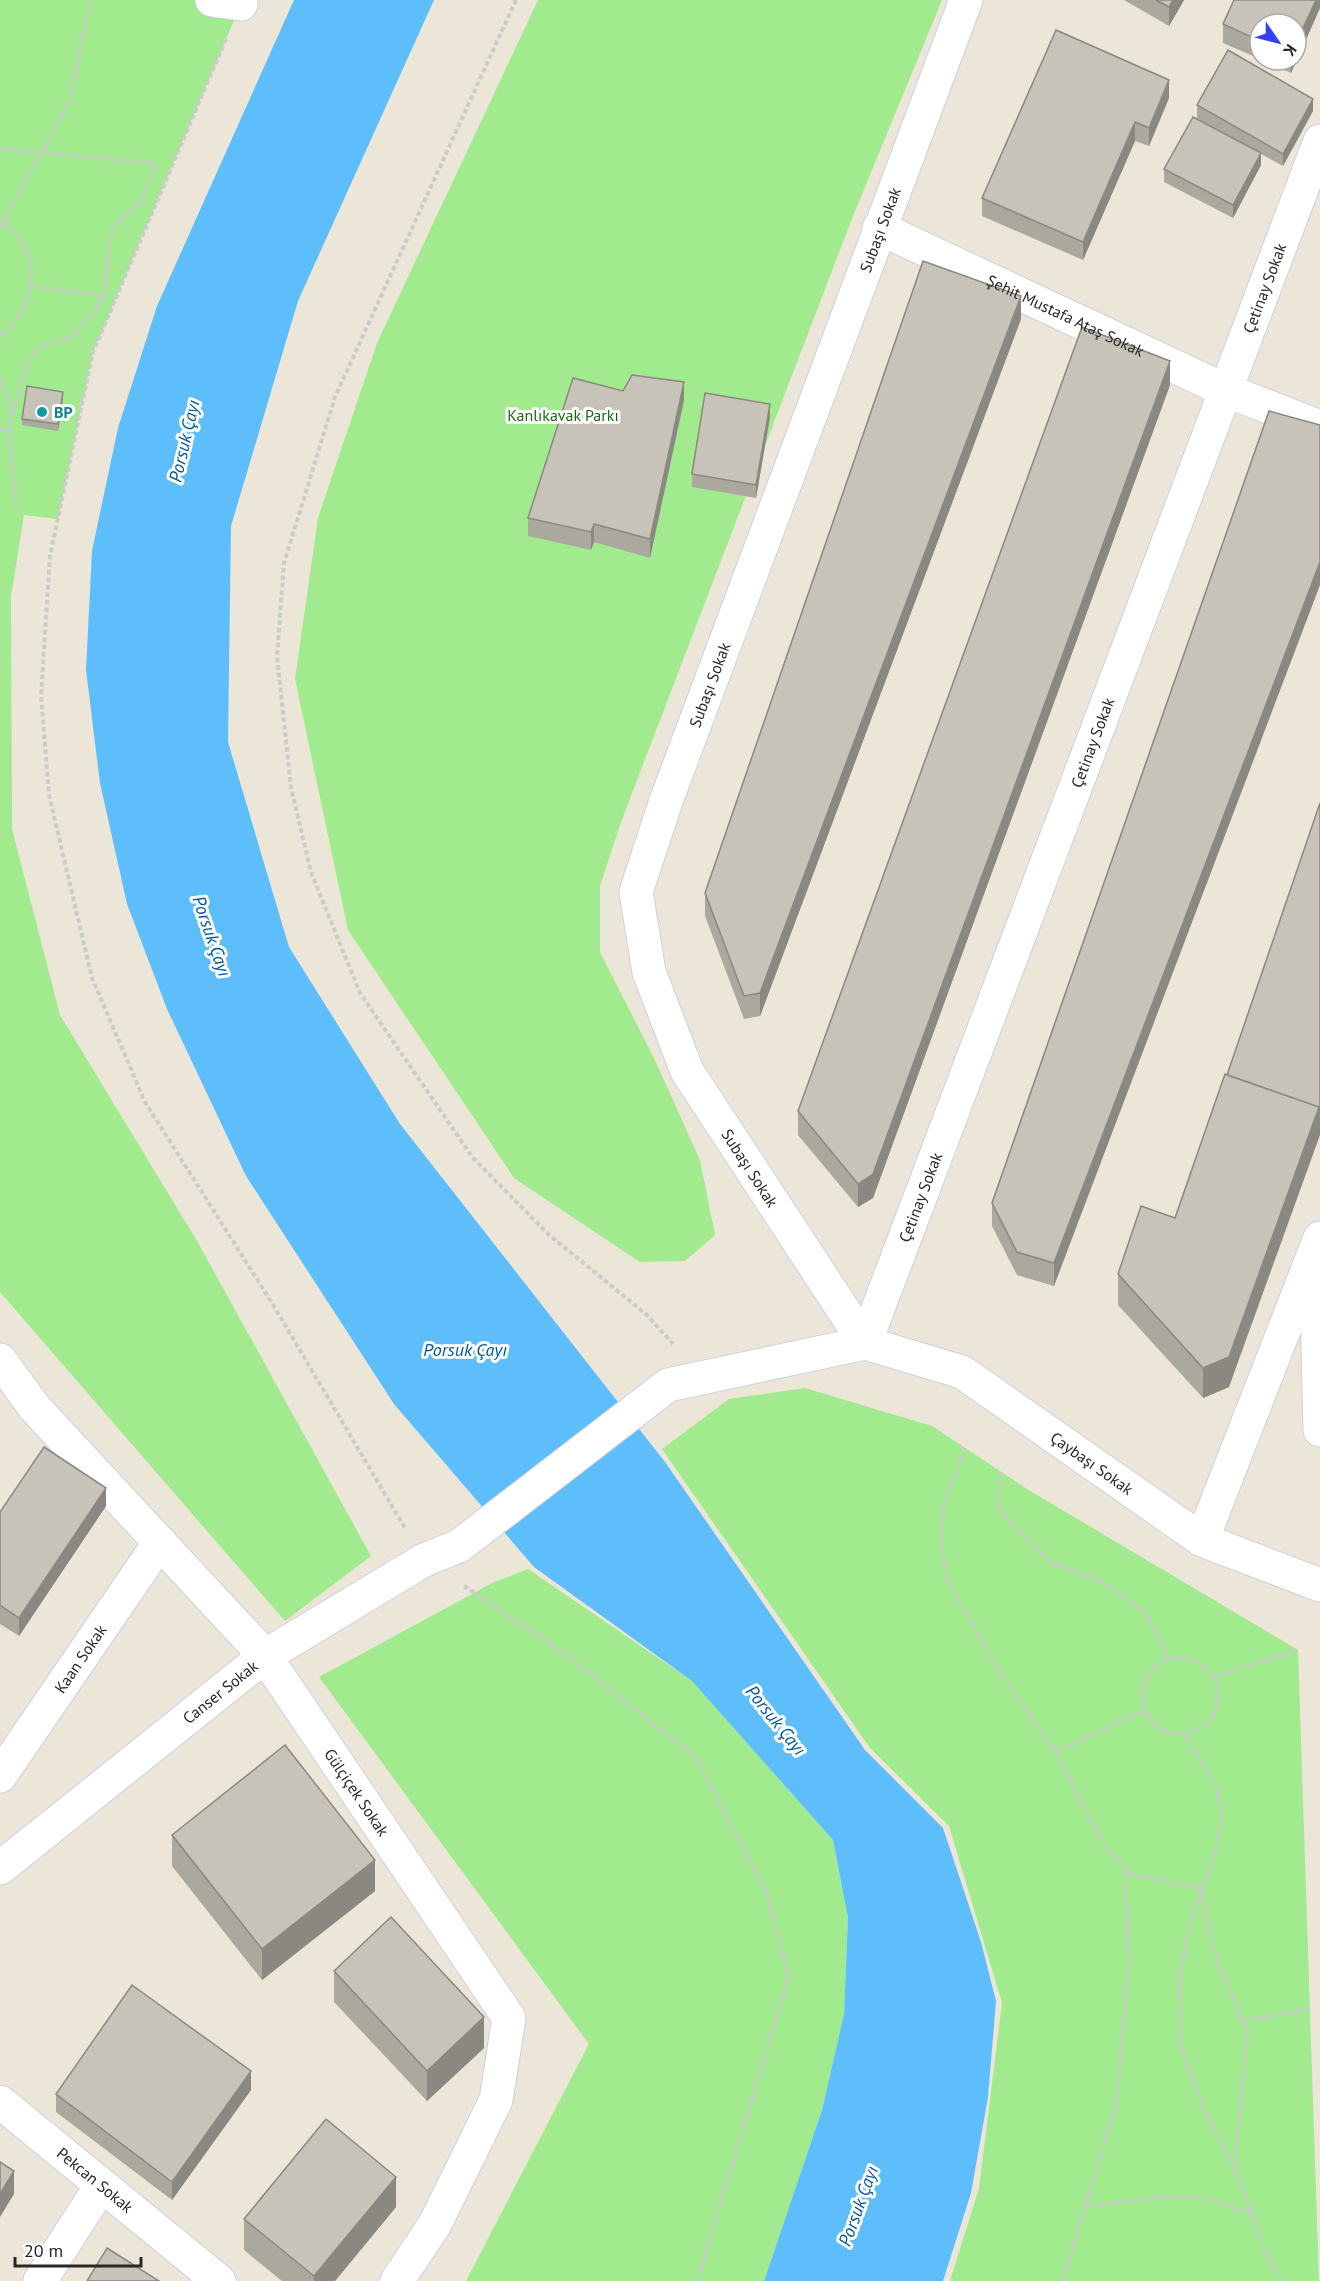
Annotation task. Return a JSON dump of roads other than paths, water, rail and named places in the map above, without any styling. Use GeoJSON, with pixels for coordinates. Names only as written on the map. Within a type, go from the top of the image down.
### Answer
{"type":"FeatureCollection","features":[{"type":"Feature","properties":{"kind":"street","name":"Subaşı Sokak"},"geometry":{"type":"LineString","coordinates":[[865,1343],[687,1071],[649,972],[636,892],[666,801],[966,0]]}},
{"type":"Feature","properties":{"kind":"street","name":"Çetinay Sokak"},"geometry":{"type":"LineString","coordinates":[[865,1343],[1320,141]]}},
{"type":"Feature","properties":{"kind":"street","name":"Şehit Mustafa Ataş Sokak"},"geometry":{"type":"LineString","coordinates":[[879,228],[1224,390],[1320,427]]}},
{"type":"Feature","properties":{"kind":"street"},"geometry":{"type":"LineString","coordinates":[[1202,1540],[1320,1238]]}},
{"type":"Feature","properties":{"kind":"street"},"geometry":{"type":"LineString","coordinates":[[1320,1293],[1317,1306],[1320,1430]]}},
{"type":"Feature","properties":{"kind":"street","name":"Canser Sokak"},"geometry":{"type":"LineString","coordinates":[[0,1868],[265,1656],[424,1560],[459,1546],[668,1385],[865,1343]]}},
{"type":"Feature","properties":{"kind":"street","name":"Çaybaşı Sokak"},"geometry":{"type":"LineString","coordinates":[[865,1343],[962,1372],[1202,1540],[1320,1585]]}},
{"type":"Feature","properties":{"kind":"street","name":"Gülçiçek Sokak"},"geometry":{"type":"LineString","coordinates":[[0,1360],[35,1407],[265,1656],[509,2018],[496,2100],[435,2224],[397,2281]]}},
{"type":"Feature","properties":{"kind":"street","name":"Kaan Sokak"},"geometry":{"type":"LineString","coordinates":[[0,1776],[160,1542]]}},
{"type":"Feature","properties":{"kind":"street","name":"Pekcan Sokak"},"geometry":{"type":"LineString","coordinates":[[0,2102],[219,2281]]}},
{"type":"Feature","properties":{"kind":"street"},"geometry":{"type":"LineString","coordinates":[[40,2281],[101,2186]]}},
{"type":"Feature","properties":{"kind":"water","name":"Porsuk Çayı"},"geometry":{"type":"Polygon","coordinates":[[[294,0],[434,0],[298,301],[231,526],[228,742],[289,947],[400,1124],[665,1462],[865,1750],[943,1828],[981,1942],[996,2001],[988,2097],[971,2193],[943,2281],[764,2281],[822,2110],[844,2014],[848,1918],[833,1840],[692,1681],[534,1567],[394,1404],[246,1176],[167,1009],[127,904],[100,783],[86,670],[92,551],[118,428],[157,306],[294,0]]]}},
{"type":"Feature","properties":{"kind":"place","name":"BP"},"geometry":{"type":"Point","coordinates":[42,412]}},
{"type":"Feature","properties":{"kind":"park label","name":"Kanlıkavak Parkı"},"geometry":{"type":"Point","coordinates":[563,415]}}]}
